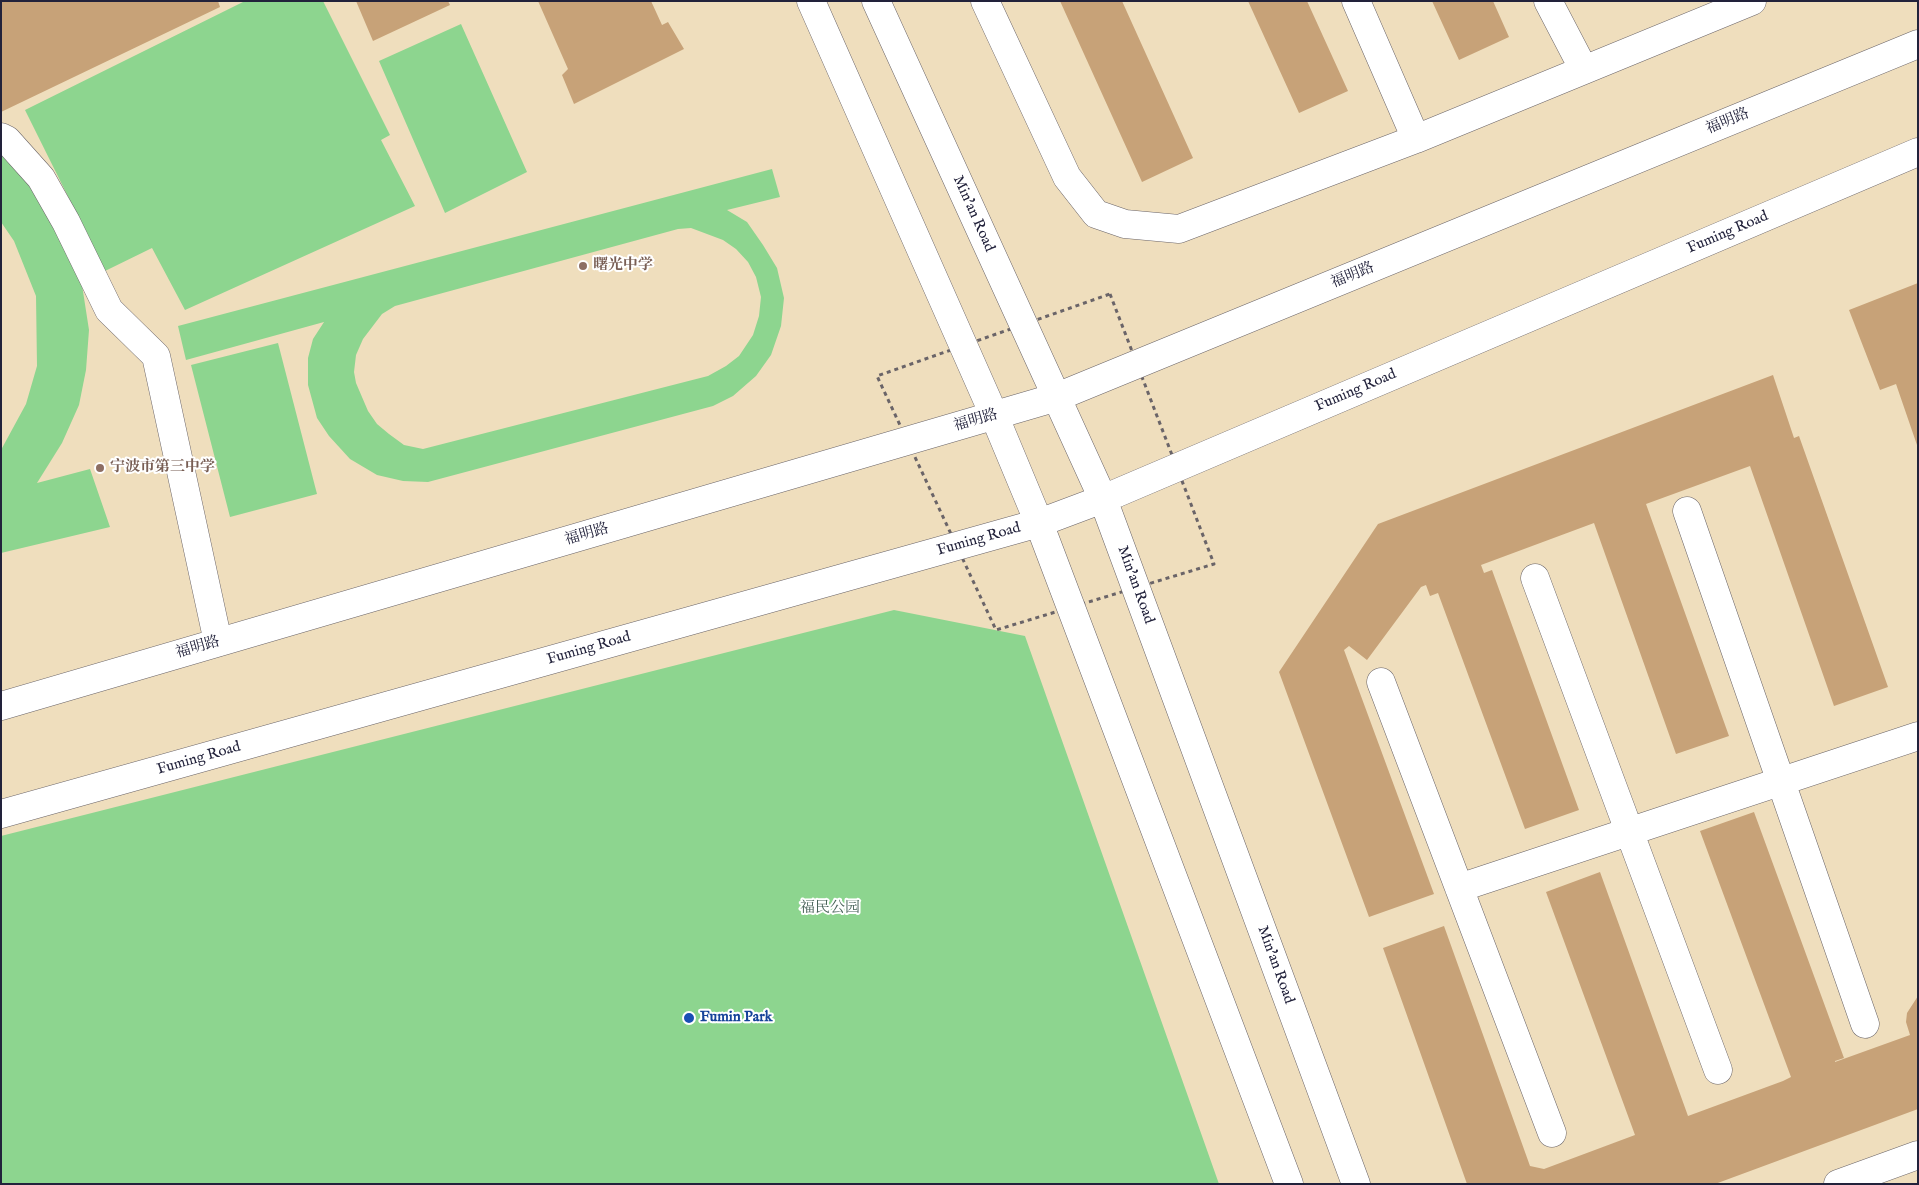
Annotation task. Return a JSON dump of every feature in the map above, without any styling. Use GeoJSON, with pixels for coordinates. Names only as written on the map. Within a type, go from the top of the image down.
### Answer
{"type":"FeatureCollection","features":[{"type":"Feature","properties":{"kind":"main road"},"geometry":{"type":"LineString","coordinates":[[811,1],[994,415],[1039,523],[1289,1184]]}},
{"type":"Feature","properties":{"kind":"main road","name":"Min'an Road"},"geometry":{"type":"LineString","coordinates":[[876,1],[1103,499],[1356,1184]]}},
{"type":"Feature","properties":{"kind":"main road"},"geometry":{"type":"LineString","coordinates":[[985,1],[1067,177],[1096,214],[1125,224],[1178,229],[1416,139],[1752,1]]}},
{"type":"Feature","properties":{"kind":"main road"},"geometry":{"type":"LineString","coordinates":[[1356,1],[1416,139]]}},
{"type":"Feature","properties":{"kind":"main road"},"geometry":{"type":"LineString","coordinates":[[1548,1],[1584,70]]}},
{"type":"Feature","properties":{"kind":"main road","name":"福明路"},"geometry":{"type":"LineString","coordinates":[[1,706],[1056,397],[1918,44]]}},
{"type":"Feature","properties":{"kind":"main road"},"geometry":{"type":"LineString","coordinates":[[1,137],[7,140],[41,178],[66,222],[108,310],[156,356],[218,642]]}},
{"type":"Feature","properties":{"kind":"main road","name":"Fuming Road"},"geometry":{"type":"LineString","coordinates":[[1,814],[1039,523],[1103,499],[1918,152]]}},
{"type":"Feature","properties":{"kind":"main road"},"geometry":{"type":"LineString","coordinates":[[1688,511],[1865,1024]]}},
{"type":"Feature","properties":{"kind":"main road"},"geometry":{"type":"LineString","coordinates":[[1535,578],[1718,1070]]}},
{"type":"Feature","properties":{"kind":"main road"},"geometry":{"type":"LineString","coordinates":[[1381,682],[1552,1133]]}},
{"type":"Feature","properties":{"kind":"main road"},"geometry":{"type":"LineString","coordinates":[[1459,888],[1918,736]]}},
{"type":"Feature","properties":{"kind":"main road"},"geometry":{"type":"LineString","coordinates":[[1838,1184],[1918,1154]]}},
{"type":"Feature","properties":{"kind":"green space"},"geometry":{"type":"Polygon","coordinates":[[[245,1],[323,1],[390,135],[381,140],[415,206],[185,310],[152,248],[105,271],[25,110],[245,1]]]}},
{"type":"Feature","properties":{"kind":"green space"},"geometry":{"type":"Polygon","coordinates":[[[461,24],[527,172],[445,213],[379,61],[461,24]]]}},
{"type":"Feature","properties":{"kind":"green space"},"geometry":{"type":"Polygon","coordinates":[[[1,150],[32,186],[64,239],[82,285],[89,330],[86,370],[79,405],[62,443],[37,483],[90,469],[110,527],[1,553],[1,450],[26,404],[37,366],[36,296],[14,241],[1,222],[1,150]]]}},
{"type":"Feature","properties":{"kind":"green space"},"geometry":{"type":"Polygon","coordinates":[[[772,169],[780,197],[727,210],[747,222],[763,245],[777,268],[784,298],[781,326],[771,355],[756,376],[733,396],[713,406],[428,482],[403,481],[377,475],[350,459],[329,436],[317,418],[308,385],[308,358],[313,339],[324,322],[186,360],[178,326],[772,169]],[[691,228],[678,229],[395,306],[382,314],[363,339],[356,355],[354,372],[356,383],[368,411],[377,424],[404,445],[423,449],[708,376],[739,356],[753,335],[759,316],[761,297],[756,277],[748,262],[736,249],[723,240],[691,228]]]}},
{"type":"Feature","properties":{"kind":"green space"},"geometry":{"type":"Polygon","coordinates":[[[278,343],[317,494],[230,517],[191,365],[278,343]]]}},
{"type":"Feature","properties":{"kind":"green space","name":"福民公园"},"geometry":{"type":"Polygon","coordinates":[[[894,610],[1025,636],[1219,1184],[1,1184],[1,836],[894,610]]]}},
{"type":"Feature","properties":{"kind":"building"},"geometry":{"type":"Polygon","coordinates":[[[1,1],[218,1],[220,7],[1,112],[1,1]]]}},
{"type":"Feature","properties":{"kind":"building"},"geometry":{"type":"Polygon","coordinates":[[[356,1],[448,1],[450,5],[373,41],[356,1]]]}},
{"type":"Feature","properties":{"kind":"building"},"geometry":{"type":"Polygon","coordinates":[[[538,1],[651,1],[662,25],[668,22],[684,49],[574,104],[562,75],[568,69],[538,1]]]}},
{"type":"Feature","properties":{"kind":"building"},"geometry":{"type":"Polygon","coordinates":[[[1060,1],[1122,1],[1193,158],[1142,182],[1060,1]]]}},
{"type":"Feature","properties":{"kind":"building"},"geometry":{"type":"Polygon","coordinates":[[[1248,1],[1307,1],[1348,91],[1299,113],[1248,1]]]}},
{"type":"Feature","properties":{"kind":"building"},"geometry":{"type":"Polygon","coordinates":[[[1432,1],[1493,1],[1509,37],[1459,60],[1432,1]]]}},
{"type":"Feature","properties":{"kind":"building"},"geometry":{"type":"Polygon","coordinates":[[[1918,283],[1917,445],[1896,384],[1880,390],[1849,310],[1918,283]]]}},
{"type":"Feature","properties":{"kind":"building"},"geometry":{"type":"Polygon","coordinates":[[[1773,375],[1794,438],[1799,436],[1888,687],[1834,706],[1750,466],[1646,504],[1729,736],[1676,754],[1594,523],[1481,565],[1484,573],[1492,570],[1579,810],[1525,829],[1438,593],[1430,596],[1426,585],[1421,587],[1367,660],[1349,646],[1344,650],[1434,894],[1369,917],[1279,672],[1378,524],[1773,375]]]}},
{"type":"Feature","properties":{"kind":"building"},"geometry":{"type":"Polygon","coordinates":[[[1754,812],[1844,1058],[1835,1062],[1910,1035],[1906,1022],[1907,1013],[1918,996],[1918,1109],[1715,1184],[1467,1184],[1383,948],[1444,926],[1530,1166],[1544,1169],[1635,1135],[1546,892],[1600,872],[1688,1116],[1791,1077],[1700,831],[1754,812]]]}},
{"type":"Feature","properties":{"kind":"place","name":"曙光中学"},"geometry":{"type":"Point","coordinates":[583,266]}},
{"type":"Feature","properties":{"kind":"place","name":"宁波市第三中学"},"geometry":{"type":"Point","coordinates":[100,468]}},
{"type":"Feature","properties":{"kind":"place","name":"Fumin Park"},"geometry":{"type":"Point","coordinates":[689,1018]}}]}
